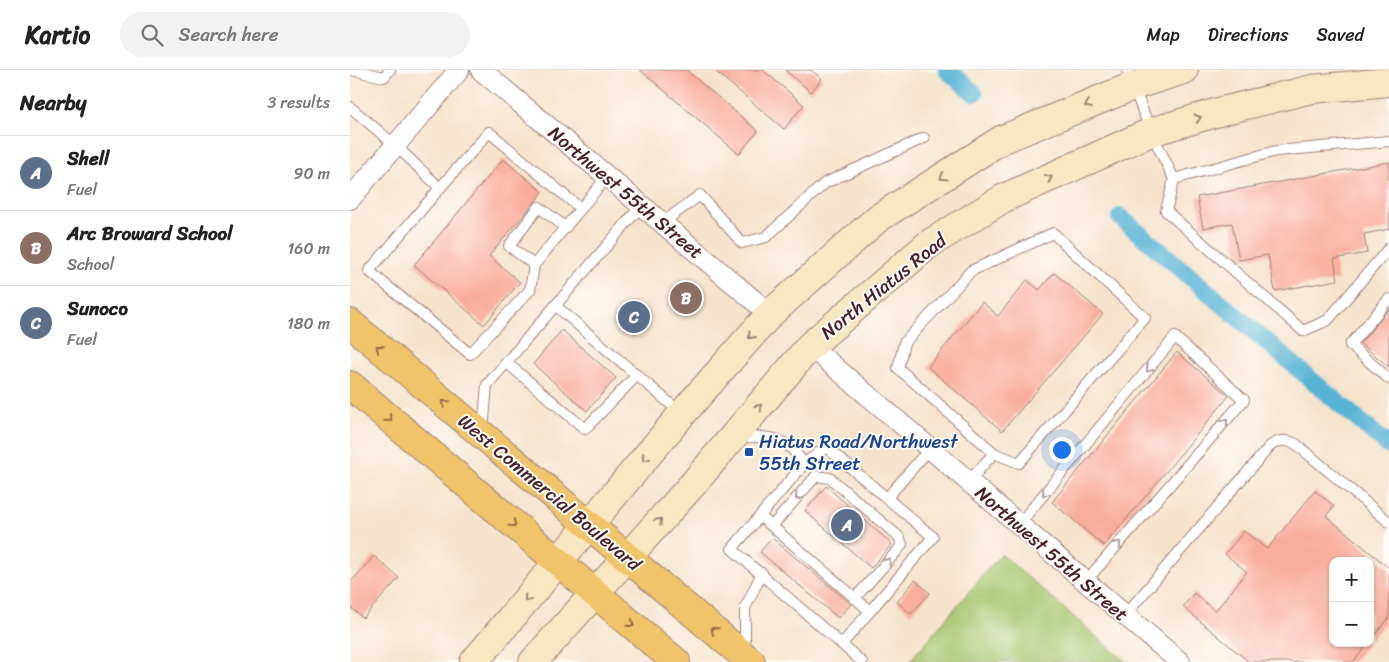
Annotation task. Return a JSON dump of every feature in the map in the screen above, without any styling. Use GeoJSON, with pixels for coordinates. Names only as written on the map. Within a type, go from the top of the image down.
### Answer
{"type":"FeatureCollection","features":[{"type":"Feature","properties":{"kind":"highway","name":"West Commercial Boulevard"},"geometry":{"type":"LineString","coordinates":[[350,323],[748,660]]}},
{"type":"Feature","properties":{"kind":"highway"},"geometry":{"type":"LineString","coordinates":[[350,385],[676,662]]}},
{"type":"Feature","properties":{"kind":"main road"},"geometry":{"type":"LineString","coordinates":[[474,662],[682,414],[770,314],[877,219],[1001,140],[1130,78],[1184,70]]}},
{"type":"Feature","properties":{"kind":"main road","name":"North Hiatus Road"},"geometry":{"type":"LineString","coordinates":[[533,662],[732,438],[810,346],[930,244],[1004,198],[1151,132],[1222,111],[1312,89],[1389,82]]}},
{"type":"Feature","properties":{"kind":"street"},"geometry":{"type":"LineString","coordinates":[[350,199],[459,70]]}},
{"type":"Feature","properties":{"kind":"street","name":"Northwest 55th Street"},"geometry":{"type":"LineString","coordinates":[[481,70],[770,314]]}},
{"type":"Feature","properties":{"kind":"street","name":"Northwest 55th Street"},"geometry":{"type":"LineString","coordinates":[[810,346],[1180,662]]}},
{"type":"Feature","properties":{"kind":"lane"},"geometry":{"type":"LineString","coordinates":[[352,70],[384,77],[390,70]]}},
{"type":"Feature","properties":{"kind":"lane"},"geometry":{"type":"LineString","coordinates":[[1130,78],[1151,132],[1174,179],[1166,211],[1303,331],[1328,320],[1389,248]]}},
{"type":"Feature","properties":{"kind":"lane"},"geometry":{"type":"LineString","coordinates":[[350,107],[395,145],[440,188]]}},
{"type":"Feature","properties":{"kind":"lane"},"geometry":{"type":"LineString","coordinates":[[581,209],[489,132],[369,271],[470,354],[530,290],[534,265],[581,209],[607,177]]}},
{"type":"Feature","properties":{"kind":"lane"},"geometry":{"type":"LineString","coordinates":[[662,223],[700,195],[742,244],[766,237],[825,183],[924,138]]}},
{"type":"Feature","properties":{"kind":"lane"},"geometry":{"type":"LineString","coordinates":[[1174,179],[1276,151],[1389,141]]}},
{"type":"Feature","properties":{"kind":"lane"},"geometry":{"type":"LineString","coordinates":[[482,435],[487,385],[641,206]]}},
{"type":"Feature","properties":{"kind":"lane"},"geometry":{"type":"LineString","coordinates":[[534,265],[509,246],[539,207],[565,227]]}},
{"type":"Feature","properties":{"kind":"lane"},"geometry":{"type":"LineString","coordinates":[[1052,233],[1145,318],[1019,464],[994,453],[898,368],[904,343],[971,270],[1052,233]]}},
{"type":"Feature","properties":{"kind":"lane"},"geometry":{"type":"LineString","coordinates":[[1389,298],[1350,345],[1389,379]]}},
{"type":"Feature","properties":{"kind":"lane"},"geometry":{"type":"LineString","coordinates":[[556,306],[682,414]]}},
{"type":"Feature","properties":{"kind":"lane"},"geometry":{"type":"LineString","coordinates":[[1019,524],[1176,337],[1244,400],[1086,581]]}},
{"type":"Feature","properties":{"kind":"lane"},"geometry":{"type":"LineString","coordinates":[[507,363],[585,429],[637,375]]}},
{"type":"Feature","properties":{"kind":"lane"},"geometry":{"type":"LineString","coordinates":[[732,438],[773,437],[787,443],[804,464]]}},
{"type":"Feature","properties":{"kind":"lane"},"geometry":{"type":"LineString","coordinates":[[1125,615],[1270,446],[1276,442],[1289,440],[1296,444],[1389,522]]}},
{"type":"Feature","properties":{"kind":"lane"},"geometry":{"type":"LineString","coordinates":[[842,644],[933,537],[826,447],[804,464],[732,549],[762,573],[862,662]]}},
{"type":"Feature","properties":{"kind":"lane"},"geometry":{"type":"LineString","coordinates":[[887,498],[930,448]]}},
{"type":"Feature","properties":{"kind":"lane"},"geometry":{"type":"LineString","coordinates":[[969,481],[994,453]]}},
{"type":"Feature","properties":{"kind":"lane"},"geometry":{"type":"LineString","coordinates":[[772,526],[816,476],[824,476],[830,478],[899,537],[902,544],[855,598]]}},
{"type":"Feature","properties":{"kind":"lane"},"geometry":{"type":"LineString","coordinates":[[760,516],[870,611]]}},
{"type":"Feature","properties":{"kind":"lane"},"geometry":{"type":"LineString","coordinates":[[748,660],[745,608],[762,573]]}},
{"type":"Feature","properties":{"kind":"green space"},"geometry":{"type":"Polygon","coordinates":[[[1001,554],[1126,662],[909,662],[1001,554]]]}},
{"type":"Feature","properties":{"kind":"building"},"geometry":{"type":"Polygon","coordinates":[[[640,70],[686,70],[758,131],[739,154],[640,70]]]}},
{"type":"Feature","properties":{"kind":"building"},"geometry":{"type":"Polygon","coordinates":[[[714,70],[763,70],[804,105],[784,129],[714,70]]]}},
{"type":"Feature","properties":{"kind":"building"},"geometry":{"type":"Polygon","coordinates":[[[785,70],[811,70],[822,79],[811,92],[785,70]]]}},
{"type":"Feature","properties":{"kind":"building"},"geometry":{"type":"Polygon","coordinates":[[[503,159],[543,192],[489,256],[520,282],[484,325],[414,265],[503,159]]]}},
{"type":"Feature","properties":{"kind":"building"},"geometry":{"type":"Polygon","coordinates":[[[1389,162],[1389,229],[1364,234],[1367,253],[1334,259],[1338,280],[1275,291],[1268,255],[1239,260],[1232,223],[1203,228],[1197,197],[1389,162]]]}},
{"type":"Feature","properties":{"kind":"building"},"geometry":{"type":"Polygon","coordinates":[[[1054,273],[1103,314],[1002,431],[928,367],[982,302],[998,316],[1027,280],[1039,290],[1054,273]]]}},
{"type":"Feature","properties":{"kind":"building"},"geometry":{"type":"Polygon","coordinates":[[[632,302],[650,319],[636,333],[619,316],[632,302]]]}},
{"type":"Feature","properties":{"kind":"building"},"geometry":{"type":"Polygon","coordinates":[[[1389,309],[1389,367],[1360,343],[1389,309]]]}},
{"type":"Feature","properties":{"kind":"building"},"geometry":{"type":"Polygon","coordinates":[[[562,330],[616,378],[587,411],[533,364],[562,330]]]}},
{"type":"Feature","properties":{"kind":"building"},"geometry":{"type":"Polygon","coordinates":[[[1177,352],[1229,396],[1104,546],[1052,502],[1177,352]]]}},
{"type":"Feature","properties":{"kind":"building"},"geometry":{"type":"Polygon","coordinates":[[[826,486],[892,544],[871,568],[805,511],[826,486]]]}},
{"type":"Feature","properties":{"kind":"building"},"geometry":{"type":"Polygon","coordinates":[[[1315,491],[1334,506],[1326,516],[1389,568],[1389,618],[1374,636],[1374,557],[1329,557],[1329,647],[1366,647],[1353,662],[1249,662],[1183,607],[1194,593],[1215,611],[1247,572],[1225,554],[1244,531],[1267,549],[1315,491]]]}},
{"type":"Feature","properties":{"kind":"building"},"geometry":{"type":"Polygon","coordinates":[[[772,538],[851,604],[838,618],[760,552],[772,538]]]}},
{"type":"Feature","properties":{"kind":"building"},"geometry":{"type":"Polygon","coordinates":[[[374,556],[399,578],[363,618],[350,607],[350,583],[374,556]]]}},
{"type":"Feature","properties":{"kind":"building"},"geometry":{"type":"Polygon","coordinates":[[[915,580],[930,593],[911,614],[897,602],[915,580]]]}},
{"type":"Feature","properties":{"kind":"waterway"},"geometry":{"type":"LineString","coordinates":[[947,70],[974,93]]}},
{"type":"Feature","properties":{"kind":"waterway"},"geometry":{"type":"LineString","coordinates":[[1120,217],[1389,446]]}},
{"type":"Feature","properties":{"kind":"place","name":"Arc Broward School"},"geometry":{"type":"Point","coordinates":[686,298]}},
{"type":"Feature","properties":{"kind":"place","name":"Sunoco"},"geometry":{"type":"Point","coordinates":[634,317]}},
{"type":"Feature","properties":{"kind":"place","name":"Hiatus Road/Northwest 55th Street"},"geometry":{"type":"Point","coordinates":[749,452]}},
{"type":"Feature","properties":{"kind":"place","name":"Shell"},"geometry":{"type":"Point","coordinates":[847,525]}}]}
